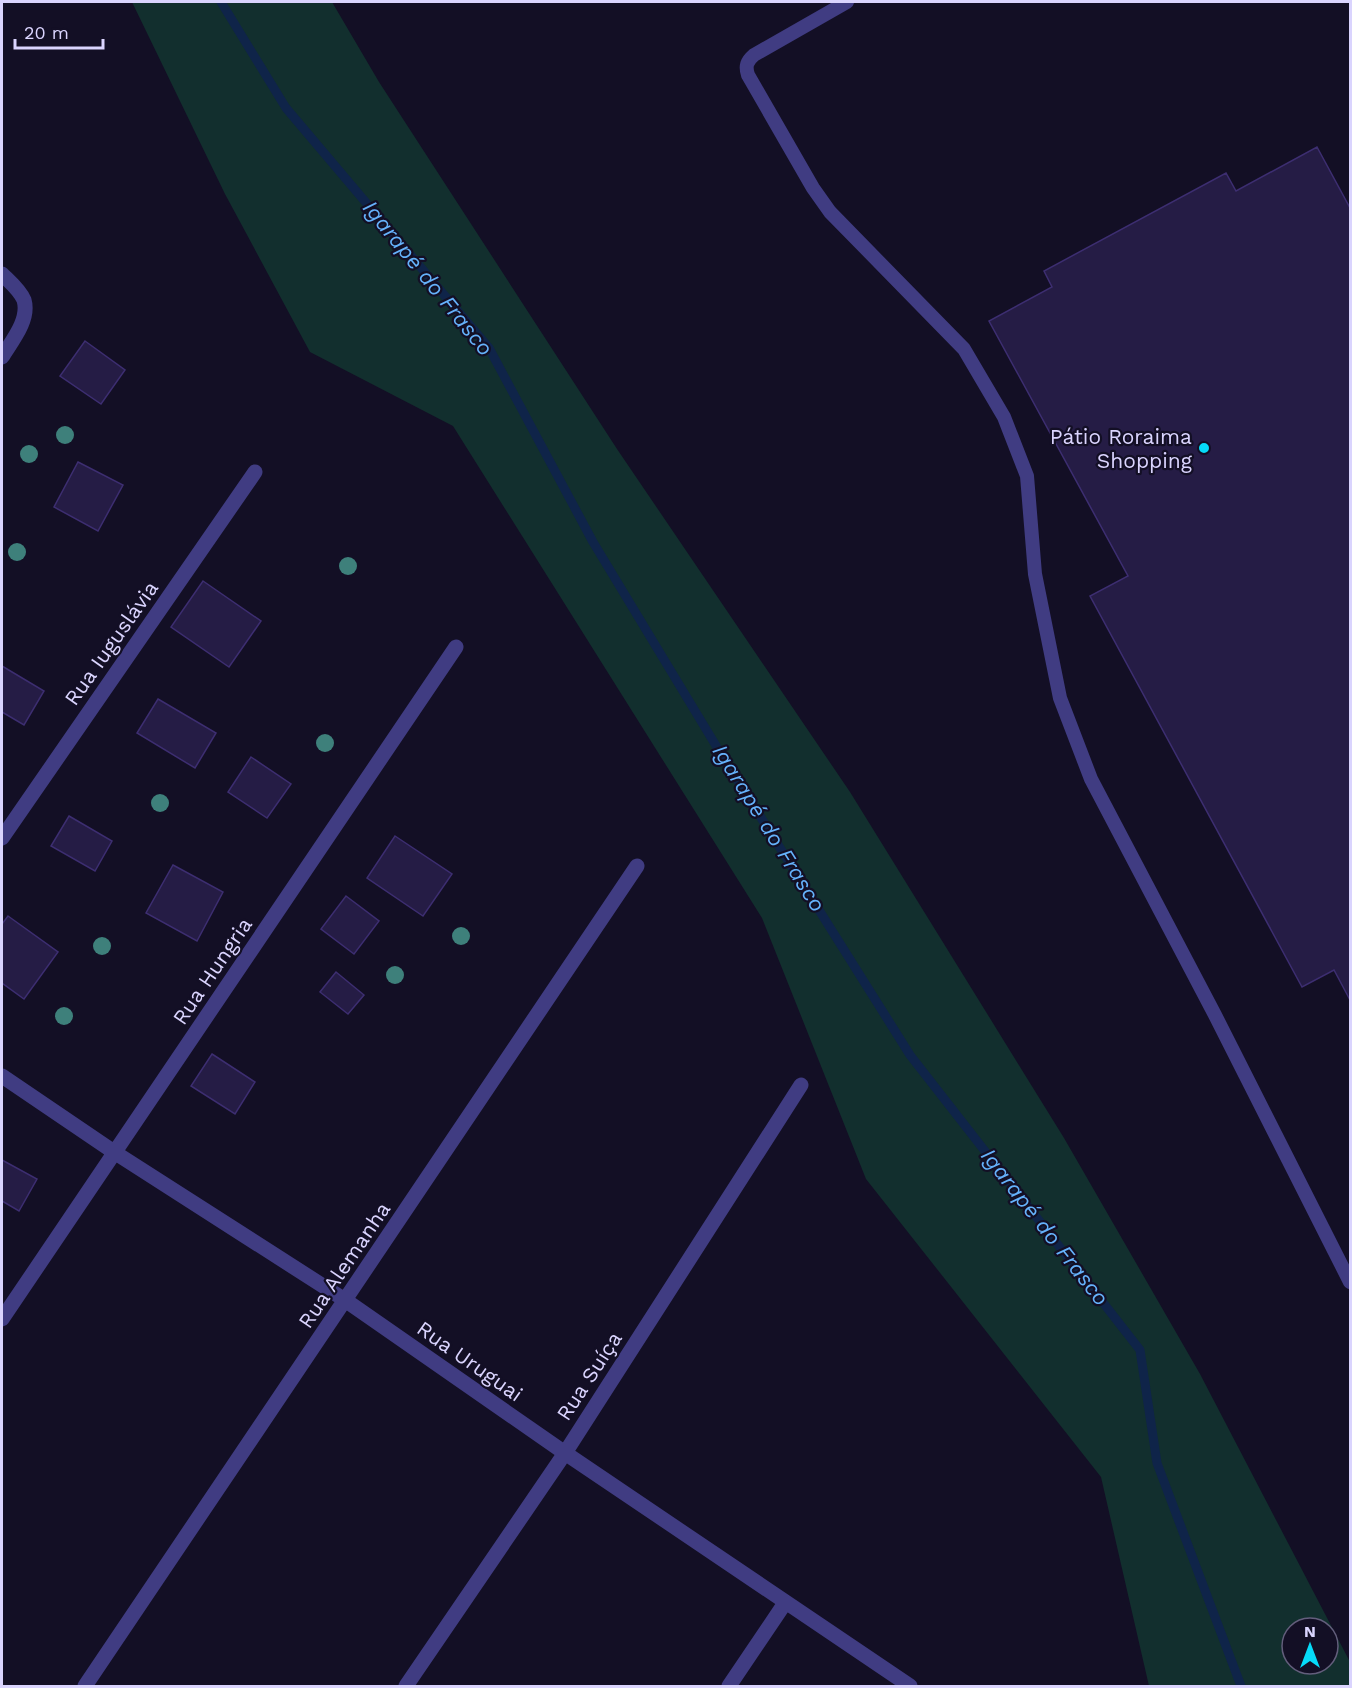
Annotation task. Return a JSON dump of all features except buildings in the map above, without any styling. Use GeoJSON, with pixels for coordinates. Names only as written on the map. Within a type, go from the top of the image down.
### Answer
{"type":"FeatureCollection","features":[{"type":"Feature","properties":{"kind":"street"},"geometry":{"type":"LineString","coordinates":[[2,274],[24,300],[24,316],[16,335],[2,357]]}},
{"type":"Feature","properties":{"kind":"street","name":"Rua Iuguslávia"},"geometry":{"type":"LineString","coordinates":[[2,838],[255,472]]}},
{"type":"Feature","properties":{"kind":"street","name":"Rua Hungria"},"geometry":{"type":"LineString","coordinates":[[2,1319],[456,647]]}},
{"type":"Feature","properties":{"kind":"street","name":"Rua Alemanha"},"geometry":{"type":"LineString","coordinates":[[85,1686],[637,866]]}},
{"type":"Feature","properties":{"kind":"street","name":"Rua Uruguai"},"geometry":{"type":"LineString","coordinates":[[2,1076],[114,1152],[345,1300],[565,1453],[910,1686]]}},
{"type":"Feature","properties":{"kind":"street","name":"Rua Suíça"},"geometry":{"type":"LineString","coordinates":[[406,1686],[565,1453],[801,1084]]}},
{"type":"Feature","properties":{"kind":"street"},"geometry":{"type":"LineString","coordinates":[[729,1686],[785,1603]]}},
{"type":"Feature","properties":{"kind":"lane"},"geometry":{"type":"LineString","coordinates":[[848,2],[748,60],[746,67],[748,75],[772,120],[830,212],[964,349],[1004,417],[1027,476],[1035,574],[1060,698],[1090,779],[1215,1015],[1350,1282]]}},
{"type":"Feature","properties":{"kind":"green space"},"geometry":{"type":"Polygon","coordinates":[[[132,2],[332,2],[379,82],[617,449],[850,792],[1064,1138],[1200,1374],[1326,1616],[1280,1616],[1280,1676],[1340,1676],[1340,1643],[1350,1662],[1350,1686],[1149,1686],[1101,1477],[866,1179],[762,918],[453,426],[310,352],[225,194],[132,2]]]}},
{"type":"Feature","properties":{"kind":"waterway","name":"Igarapé do Frasco"},"geometry":{"type":"LineString","coordinates":[[221,2],[286,108],[489,348],[593,542],[721,754],[910,1055],[1140,1350],[1157,1463],[1241,1686]]}},
{"type":"Feature","properties":{"kind":"place","name":"Pátio Roraima Shopping"},"geometry":{"type":"Point","coordinates":[1204,448]}}]}
